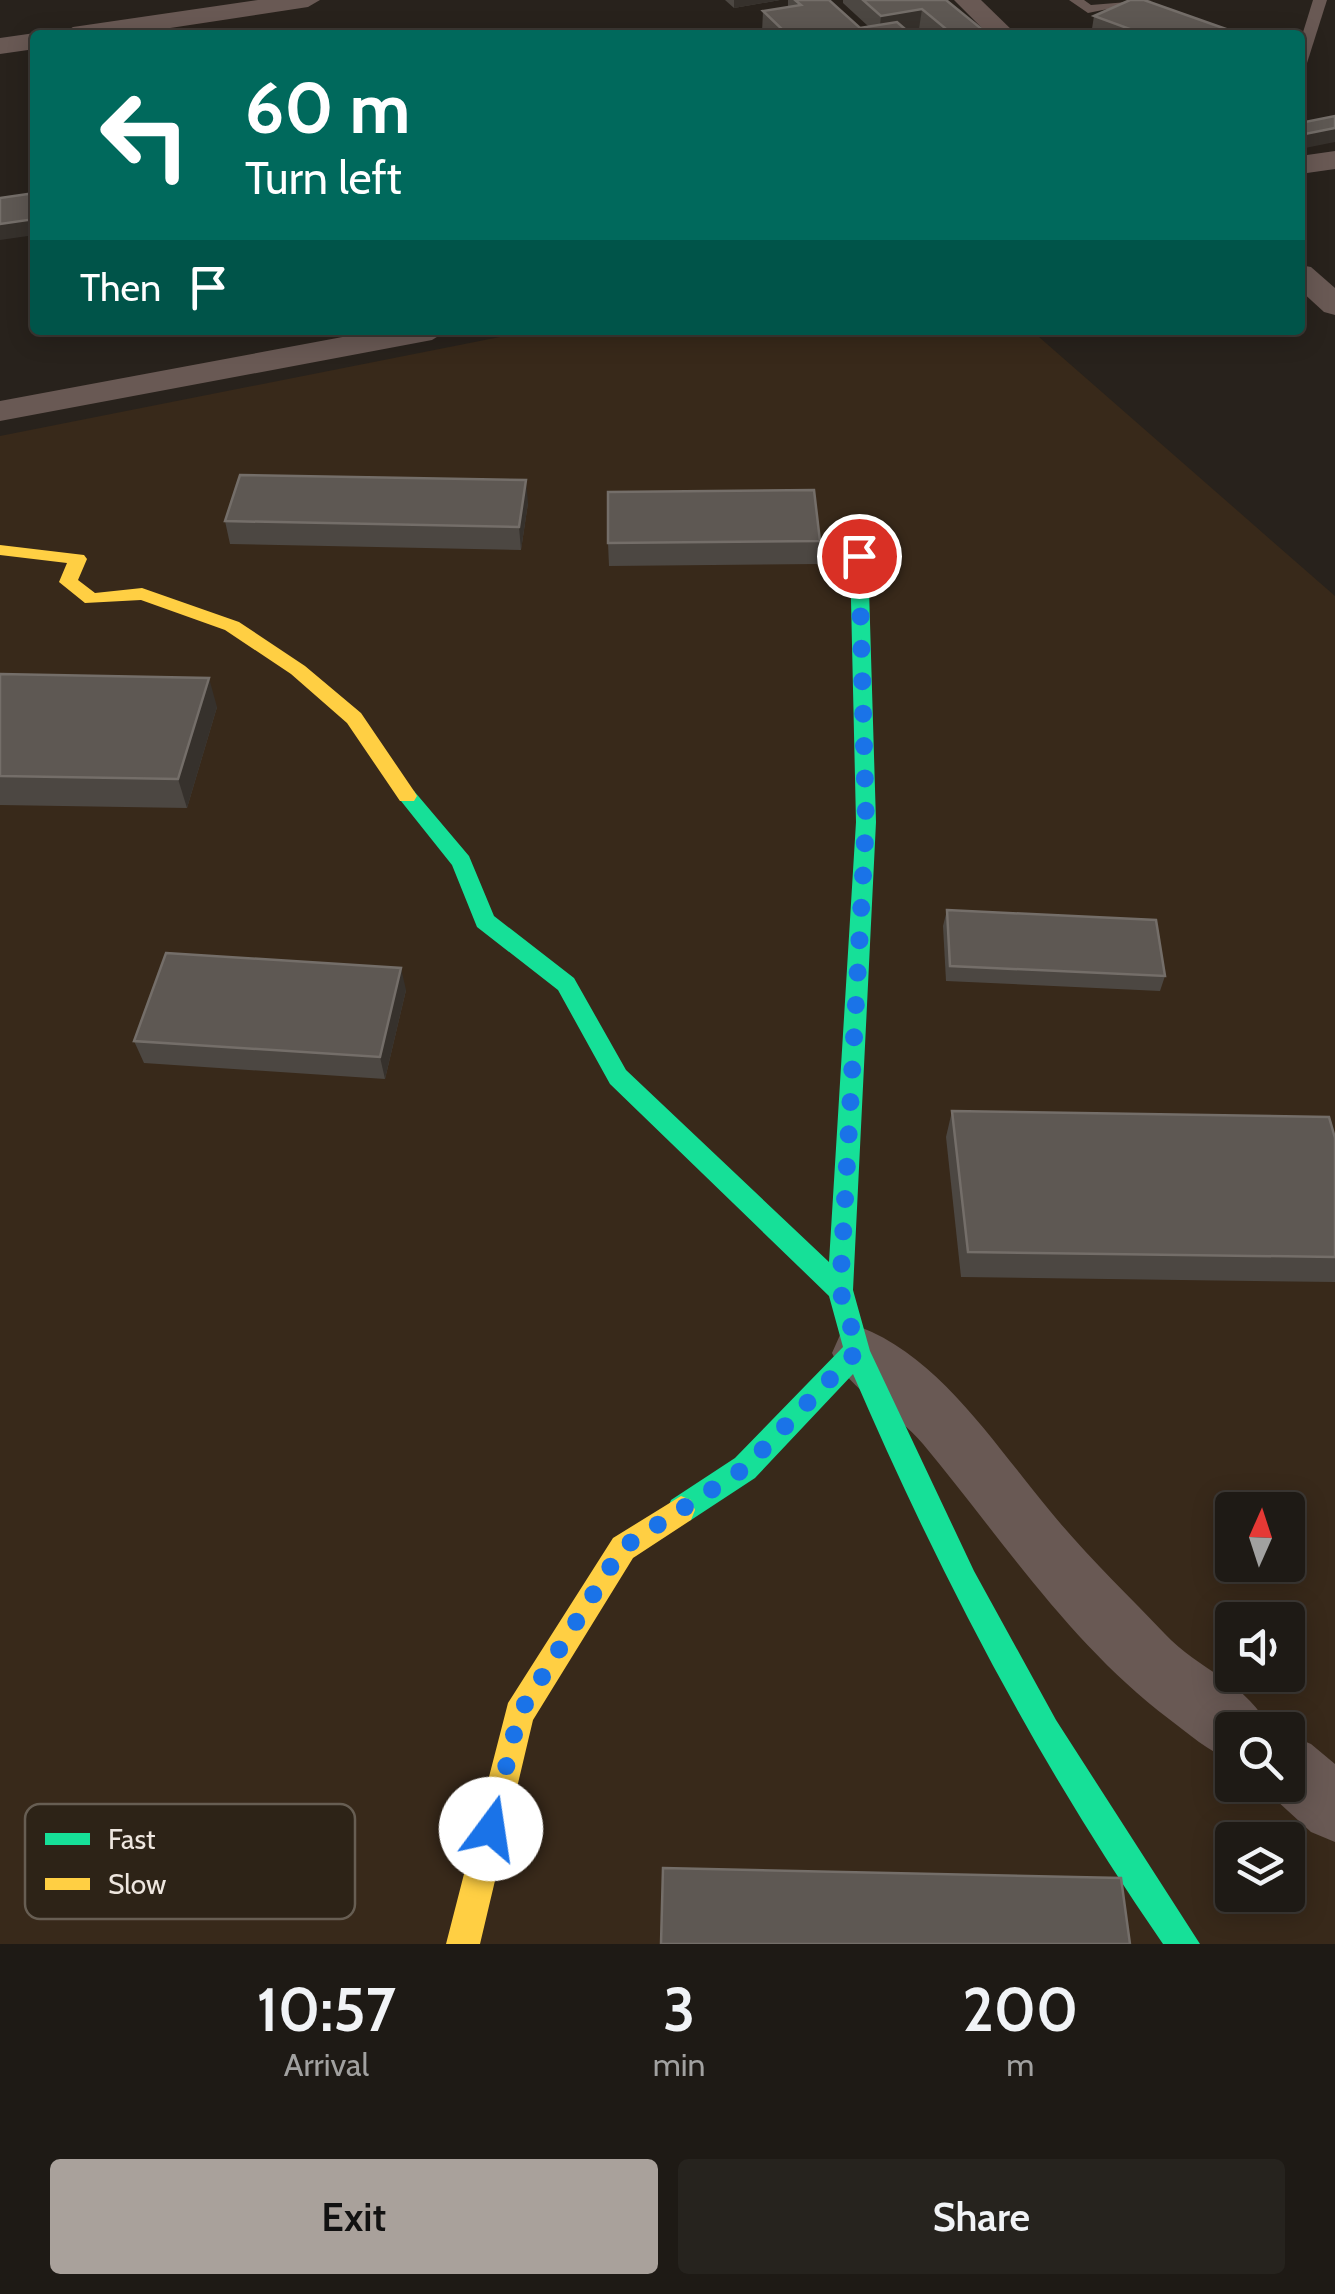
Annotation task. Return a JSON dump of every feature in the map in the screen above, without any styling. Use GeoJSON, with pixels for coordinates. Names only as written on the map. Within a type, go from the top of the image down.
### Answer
{"type":"FeatureCollection","features":[{"type":"Feature","properties":{"kind":"street"},"geometry":{"type":"LineString","coordinates":[[107,30],[308,0]]}},
{"type":"Feature","properties":{"kind":"street"},"geometry":{"type":"LineString","coordinates":[[966,0],[999,30]]}},
{"type":"Feature","properties":{"kind":"street"},"geometry":{"type":"LineString","coordinates":[[0,46],[30,41]]}},
{"type":"Feature","properties":{"kind":"street"},"geometry":{"type":"LineString","coordinates":[[1305,165],[1335,160]]}},
{"type":"Feature","properties":{"kind":"street"},"geometry":{"type":"LineString","coordinates":[[1305,278],[1335,305]]}},
{"type":"Feature","properties":{"kind":"street"},"geometry":{"type":"LineString","coordinates":[[0,411],[405,335]]}},
{"type":"Feature","properties":{"kind":"street"},"geometry":{"type":"LineString","coordinates":[[0,550],[78,559],[68,582],[91,599],[142,594],[232,626],[298,670],[354,718],[404,793],[460,862],[484,921],[566,984],[618,1077],[840,1290]]}},
{"type":"Feature","properties":{"kind":"street"},"geometry":{"type":"LineString","coordinates":[[859,556],[866,822],[840,1290],[858,1350],[904,1466],[1017,1677],[1129,1872],[1183,1944]]}},
{"type":"Feature","properties":{"kind":"street"},"geometry":{"type":"LineString","coordinates":[[858,1350],[941,1421],[1030,1535],[1150,1665],[1215,1713]]}},
{"type":"Feature","properties":{"kind":"street"},"geometry":{"type":"LineString","coordinates":[[463,1944],[519,1714],[622,1548],[745,1468],[858,1350]]}},
{"type":"Feature","properties":{"kind":"street"},"geometry":{"type":"LineString","coordinates":[[1305,1782],[1335,1808]]}},
{"type":"Feature","properties":{"kind":"lane"},"geometry":{"type":"LineString","coordinates":[[1076,0],[1088,10],[1146,0]]}},
{"type":"Feature","properties":{"kind":"lane"},"geometry":{"type":"LineString","coordinates":[[1305,47],[1320,0]]}},
{"type":"Feature","properties":{"kind":"shaded area"},"geometry":{"type":"Polygon","coordinates":[[[510,335],[1037,335],[1335,596],[1335,1944],[0,1944],[0,436],[510,335]]]}},
{"type":"Feature","properties":{"kind":"building"},"geometry":{"type":"Polygon","coordinates":[[[795,0],[829,0],[860,28],[897,22],[906,30],[783,30],[763,11],[801,5],[795,0]]]}},
{"type":"Feature","properties":{"kind":"building"},"geometry":{"type":"Polygon","coordinates":[[[863,0],[946,0],[983,30],[947,30],[922,9],[881,16],[863,0]]]}},
{"type":"Feature","properties":{"kind":"building"},"geometry":{"type":"Polygon","coordinates":[[[1130,0],[1144,0],[1229,30],[1132,30],[1094,16],[1130,0]]]}},
{"type":"Feature","properties":{"kind":"building"},"geometry":{"type":"Polygon","coordinates":[[[1335,116],[1335,128],[1305,134],[1305,122],[1335,116]]]}},
{"type":"Feature","properties":{"kind":"building"},"geometry":{"type":"Polygon","coordinates":[[[30,194],[30,220],[0,224],[0,198],[30,194]]]}},
{"type":"Feature","properties":{"kind":"building"},"geometry":{"type":"Polygon","coordinates":[[[240,475],[526,480],[519,527],[225,521],[240,475]]]}},
{"type":"Feature","properties":{"kind":"building"},"geometry":{"type":"Polygon","coordinates":[[[814,490],[820,541],[608,543],[608,492],[814,490]]]}},
{"type":"Feature","properties":{"kind":"building"},"geometry":{"type":"Polygon","coordinates":[[[0,674],[209,678],[178,779],[0,776],[0,674]]]}},
{"type":"Feature","properties":{"kind":"building"},"geometry":{"type":"Polygon","coordinates":[[[947,910],[1156,920],[1165,976],[950,966],[947,910]]]}},
{"type":"Feature","properties":{"kind":"building"},"geometry":{"type":"Polygon","coordinates":[[[166,953],[401,968],[380,1057],[134,1041],[166,953]]]}},
{"type":"Feature","properties":{"kind":"building"},"geometry":{"type":"Polygon","coordinates":[[[952,1111],[1329,1117],[1335,1138],[1335,1257],[968,1252],[952,1111]]]}},
{"type":"Feature","properties":{"kind":"building"},"geometry":{"type":"Polygon","coordinates":[[[663,1868],[1121,1878],[1130,1944],[661,1944],[663,1868]]]}},
{"type":"Feature","properties":{"kind":"traffic: fast"},"geometry":{"type":"LineString","coordinates":[[681,1510],[745,1468],[857,1351],[840,1290],[866,822],[859,556]]}},
{"type":"Feature","properties":{"kind":"traffic: fast"},"geometry":{"type":"LineString","coordinates":[[407,796],[461,862],[485,921],[566,984],[618,1077],[840,1290]]}},
{"type":"Feature","properties":{"kind":"traffic: fast"},"geometry":{"type":"LineString","coordinates":[[857,1351],[926,1505],[1003,1657],[1089,1804],[1183,1944]]}},
{"type":"Feature","properties":{"kind":"traffic: slow"},"geometry":{"type":"LineString","coordinates":[[0,550],[78,559],[68,582],[91,599],[142,594],[232,626],[298,670],[354,718],[407,796]]}},
{"type":"Feature","properties":{"kind":"traffic: slow"},"geometry":{"type":"LineString","coordinates":[[463,1944],[519,1714],[623,1548],[681,1510]]}},
{"type":"Feature","properties":{"kind":"route"},"geometry":{"type":"LineString","coordinates":[[491,1829],[519,1714],[622,1548],[745,1468],[858,1350],[840,1290],[866,822],[859,556]]}}]}
